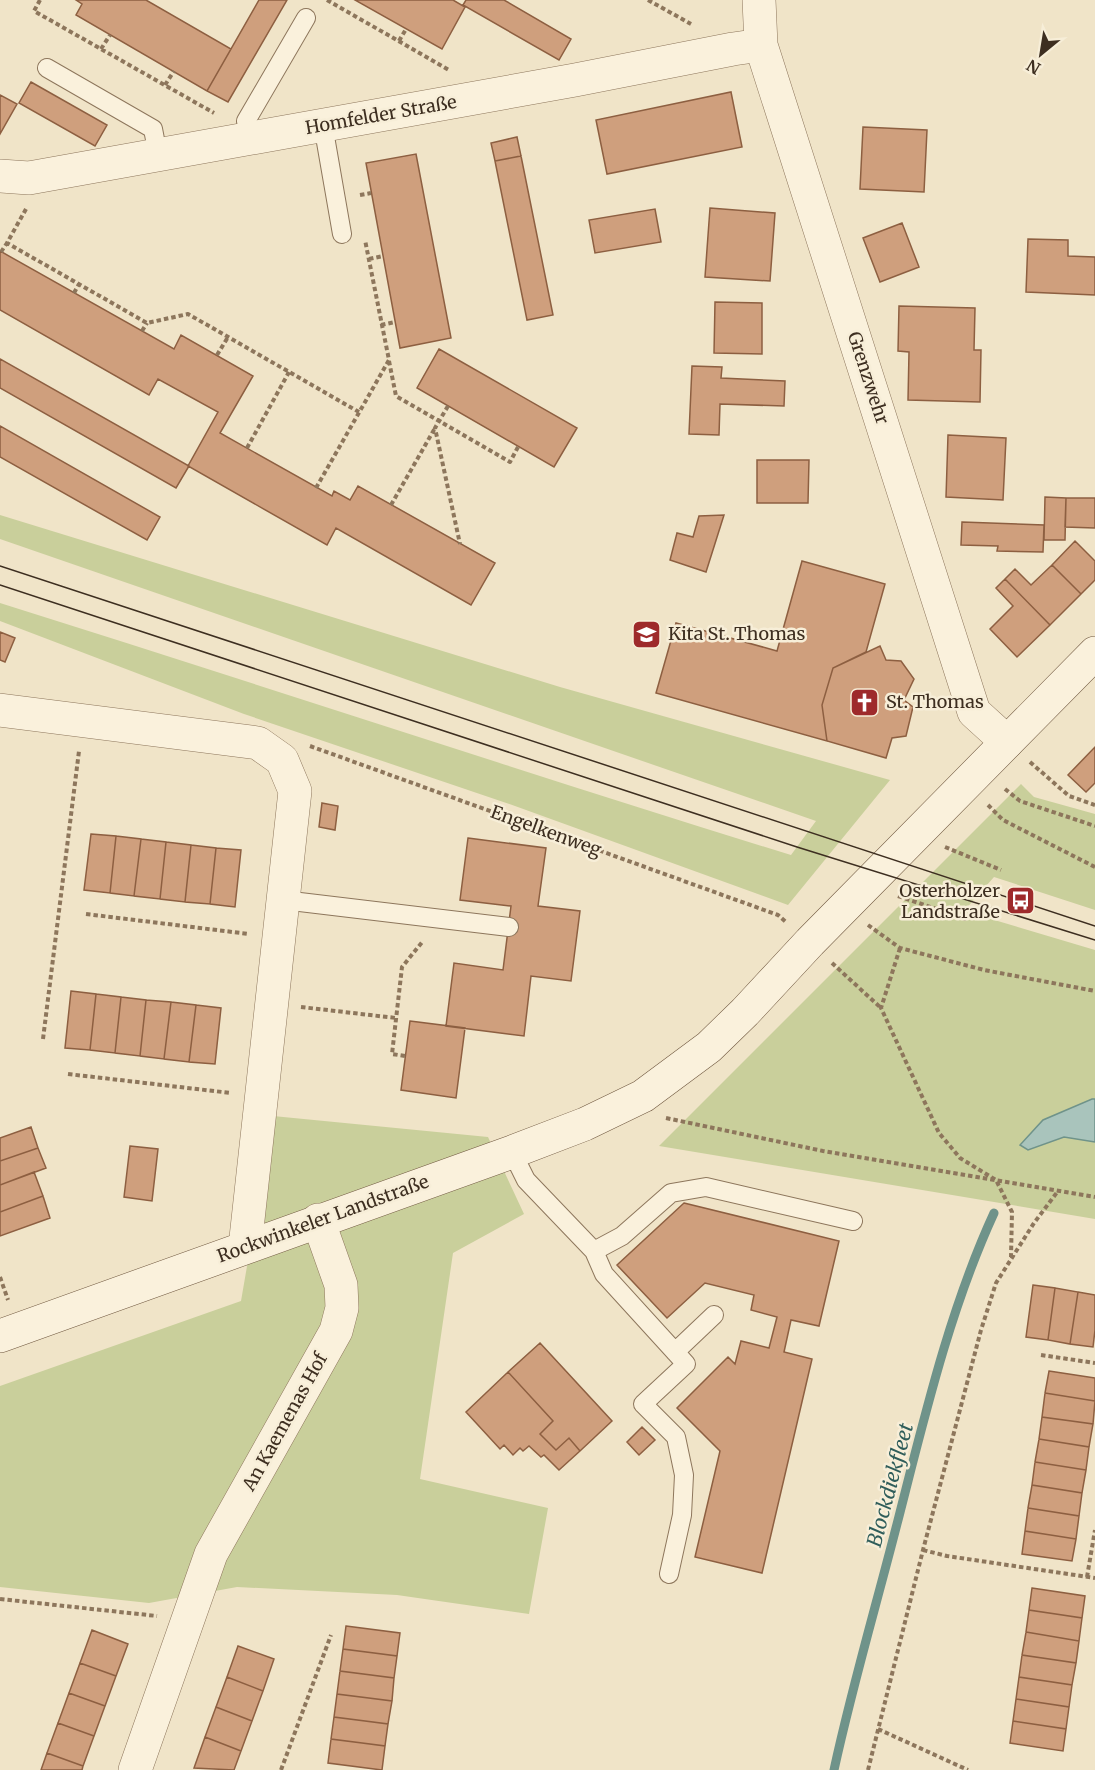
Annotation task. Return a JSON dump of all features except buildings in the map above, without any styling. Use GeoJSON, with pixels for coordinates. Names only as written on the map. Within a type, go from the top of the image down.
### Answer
{"type":"FeatureCollection","features":[{"type":"Feature","properties":{"kind":"street","name":"Grenzwehr"},"geometry":{"type":"LineString","coordinates":[[759,0],[761,45],[974,712],[1007,742]]}},
{"type":"Feature","properties":{"kind":"street","name":"Homfelder Straße"},"geometry":{"type":"LineString","coordinates":[[14,177],[158,155],[761,45]]}},
{"type":"Feature","properties":{"kind":"street"},"geometry":{"type":"LineString","coordinates":[[643,1096],[709,1047],[745,1012],[844,907],[1095,653]]}},
{"type":"Feature","properties":{"kind":"street"},"geometry":{"type":"LineString","coordinates":[[0,710],[258,743],[282,760],[296,791],[245,1247]]}},
{"type":"Feature","properties":{"kind":"street","name":"Rockwinkeler Landstraße"},"geometry":{"type":"LineString","coordinates":[[0,1336],[512,1152],[585,1124],[643,1096]]}},
{"type":"Feature","properties":{"kind":"street","name":"An Kaemenas Hof"},"geometry":{"type":"LineString","coordinates":[[135,1770],[211,1554],[336,1331],[342,1308],[340,1285],[318,1220]]}},
{"type":"Feature","properties":{"kind":"lane"},"geometry":{"type":"LineString","coordinates":[[243,139],[246,121],[306,18]]}},
{"type":"Feature","properties":{"kind":"lane"},"geometry":{"type":"LineString","coordinates":[[47,68],[153,129],[158,155]]}},
{"type":"Feature","properties":{"kind":"lane"},"geometry":{"type":"LineString","coordinates":[[323,125],[342,234]]}},
{"type":"Feature","properties":{"kind":"lane"},"geometry":{"type":"LineString","coordinates":[[283,900],[508,927]]}},
{"type":"Feature","properties":{"kind":"lane"},"geometry":{"type":"LineString","coordinates":[[512,1152],[526,1180],[594,1251],[604,1274],[686,1364],[643,1404],[676,1437],[684,1475],[682,1515],[669,1574]]}},
{"type":"Feature","properties":{"kind":"lane"},"geometry":{"type":"LineString","coordinates":[[594,1251],[622,1236],[671,1193],[706,1187],[853,1221]]}},
{"type":"Feature","properties":{"kind":"lane"},"geometry":{"type":"LineString","coordinates":[[675,1352],[714,1315]]}},
{"type":"Feature","properties":{"kind":"path"},"geometry":{"type":"LineString","coordinates":[[40,0],[34,11],[234,125],[243,139]]}},
{"type":"Feature","properties":{"kind":"path"},"geometry":{"type":"LineString","coordinates":[[327,0],[335,2],[450,71]]}},
{"type":"Feature","properties":{"kind":"path"},"geometry":{"type":"LineString","coordinates":[[399,41],[406,29]]}},
{"type":"Feature","properties":{"kind":"path"},"geometry":{"type":"LineString","coordinates":[[102,49],[110,34]]}},
{"type":"Feature","properties":{"kind":"path"},"geometry":{"type":"LineString","coordinates":[[165,85],[174,71]]}},
{"type":"Feature","properties":{"kind":"path"},"geometry":{"type":"LineString","coordinates":[[1,252],[27,208],[14,177]]}},
{"type":"Feature","properties":{"kind":"path"},"geometry":{"type":"LineString","coordinates":[[356,196],[371,193]]}},
{"type":"Feature","properties":{"kind":"path"},"geometry":{"type":"LineString","coordinates":[[364,238],[396,396],[510,462],[518,447]]}},
{"type":"Feature","properties":{"kind":"path"},"geometry":{"type":"LineString","coordinates":[[7,243],[147,323],[188,314],[359,412]]}},
{"type":"Feature","properties":{"kind":"path"},"geometry":{"type":"LineString","coordinates":[[369,259],[383,256]]}},
{"type":"Feature","properties":{"kind":"path"},"geometry":{"type":"LineString","coordinates":[[74,293],[79,285]]}},
{"type":"Feature","properties":{"kind":"path"},"geometry":{"type":"LineString","coordinates":[[381,325],[395,322]]}},
{"type":"Feature","properties":{"kind":"path"},"geometry":{"type":"LineString","coordinates":[[142,332],[147,323]]}},
{"type":"Feature","properties":{"kind":"path"},"geometry":{"type":"LineString","coordinates":[[217,356],[228,337]]}},
{"type":"Feature","properties":{"kind":"path"},"geometry":{"type":"LineString","coordinates":[[316,488],[389,360]]}},
{"type":"Feature","properties":{"kind":"path"},"geometry":{"type":"LineString","coordinates":[[247,448],[290,372]]}},
{"type":"Feature","properties":{"kind":"path"},"geometry":{"type":"LineString","coordinates":[[391,505],[448,406]]}},
{"type":"Feature","properties":{"kind":"path"},"geometry":{"type":"LineString","coordinates":[[435,428],[460,544]]}},
{"type":"Feature","properties":{"kind":"path"},"geometry":{"type":"LineString","coordinates":[[43,1039],[82,721]]}},
{"type":"Feature","properties":{"kind":"path","name":"Engelkenweg"},"geometry":{"type":"LineString","coordinates":[[282,760],[299,742],[778,915],[810,942]]}},
{"type":"Feature","properties":{"kind":"path"},"geometry":{"type":"LineString","coordinates":[[1007,742],[1069,796],[1095,805]]}},
{"type":"Feature","properties":{"kind":"path"},"geometry":{"type":"LineString","coordinates":[[973,776],[1020,801],[1095,825]]}},
{"type":"Feature","properties":{"kind":"path"},"geometry":{"type":"LineString","coordinates":[[973,776],[1003,820],[1095,867]]}},
{"type":"Feature","properties":{"kind":"path"},"geometry":{"type":"LineString","coordinates":[[958,851],[1001,870]]}},
{"type":"Feature","properties":{"kind":"path"},"geometry":{"type":"LineString","coordinates":[[925,905],[966,919]]}},
{"type":"Feature","properties":{"kind":"path"},"geometry":{"type":"LineString","coordinates":[[844,907],[900,948],[984,970],[1095,991]]}},
{"type":"Feature","properties":{"kind":"path"},"geometry":{"type":"LineString","coordinates":[[86,914],[279,938]]}},
{"type":"Feature","properties":{"kind":"path"},"geometry":{"type":"LineString","coordinates":[[405,1056],[392,1054],[402,967],[440,919]]}},
{"type":"Feature","properties":{"kind":"path"},"geometry":{"type":"LineString","coordinates":[[810,942],[881,1008],[939,1132],[960,1158],[996,1179],[1012,1212],[1011,1258]]}},
{"type":"Feature","properties":{"kind":"path"},"geometry":{"type":"LineString","coordinates":[[881,1008],[900,948]]}},
{"type":"Feature","properties":{"kind":"path"},"geometry":{"type":"LineString","coordinates":[[272,1003],[396,1018]]}},
{"type":"Feature","properties":{"kind":"path"},"geometry":{"type":"LineString","coordinates":[[68,1074],[262,1097]]}},
{"type":"Feature","properties":{"kind":"path"},"geometry":{"type":"LineString","coordinates":[[643,1096],[657,1116],[823,1151],[1095,1197]]}},
{"type":"Feature","properties":{"kind":"path"},"geometry":{"type":"LineString","coordinates":[[868,1770],[923,1550],[981,1330],[996,1283],[1058,1191]]}},
{"type":"Feature","properties":{"kind":"path"},"geometry":{"type":"LineString","coordinates":[[1041,1355],[1095,1363]]}},
{"type":"Feature","properties":{"kind":"path"},"geometry":{"type":"LineString","coordinates":[[1087,1577],[1095,1530]]}},
{"type":"Feature","properties":{"kind":"path"},"geometry":{"type":"LineString","coordinates":[[923,1550],[947,1556],[1095,1578]]}},
{"type":"Feature","properties":{"kind":"path"},"geometry":{"type":"LineString","coordinates":[[0,1599],[188,1619]]}},
{"type":"Feature","properties":{"kind":"path"},"geometry":{"type":"LineString","coordinates":[[281,1770],[331,1635]]}},
{"type":"Feature","properties":{"kind":"path"},"geometry":{"type":"LineString","coordinates":[[878,1729],[968,1770]]}},
{"type":"Feature","properties":{"kind":"green space"},"geometry":{"type":"Polygon","coordinates":[[[0,515],[560,687],[890,780],[788,905],[515,806],[244,714],[0,621],[0,603],[791,855],[816,821],[0,539],[0,515]]]}},
{"type":"Feature","properties":{"kind":"green space"},"geometry":{"type":"Polygon","coordinates":[[[1021,784],[1034,797],[1095,814],[1095,910],[994,877],[964,911],[1095,950],[1095,1219],[659,1146],[1021,784]]]}},
{"type":"Feature","properties":{"kind":"green space"},"geometry":{"type":"Polygon","coordinates":[[[273,1116],[488,1137],[524,1214],[453,1253],[420,1479],[548,1508],[529,1614],[397,1595],[237,1587],[149,1603],[0,1587],[0,1386],[241,1301],[273,1116]]]}},
{"type":"Feature","properties":{"kind":"water"},"geometry":{"type":"Polygon","coordinates":[[[1095,1099],[1095,1142],[1064,1137],[1028,1150],[1020,1145],[1043,1120],[1095,1099]]]}},
{"type":"Feature","properties":{"kind":"waterway","name":"Blockdiekfleet"},"geometry":{"type":"LineString","coordinates":[[834,1770],[856,1677],[939,1366],[964,1288],[994,1213]]}},
{"type":"Feature","properties":{"kind":"tram line"},"geometry":{"type":"LineString","coordinates":[[0,566],[1095,926]]}},
{"type":"Feature","properties":{"kind":"tram line"},"geometry":{"type":"LineString","coordinates":[[0,585],[797,847],[1095,940]]}},
{"type":"Feature","properties":{"kind":"place","name":"Kita St. Thomas"},"geometry":{"type":"Point","coordinates":[647,634]}},
{"type":"Feature","properties":{"kind":"place","name":"St. Thomas"},"geometry":{"type":"Point","coordinates":[865,702]}},
{"type":"Feature","properties":{"kind":"place","name":"Osterholzer Landstraße"},"geometry":{"type":"Point","coordinates":[1021,901]}}]}
